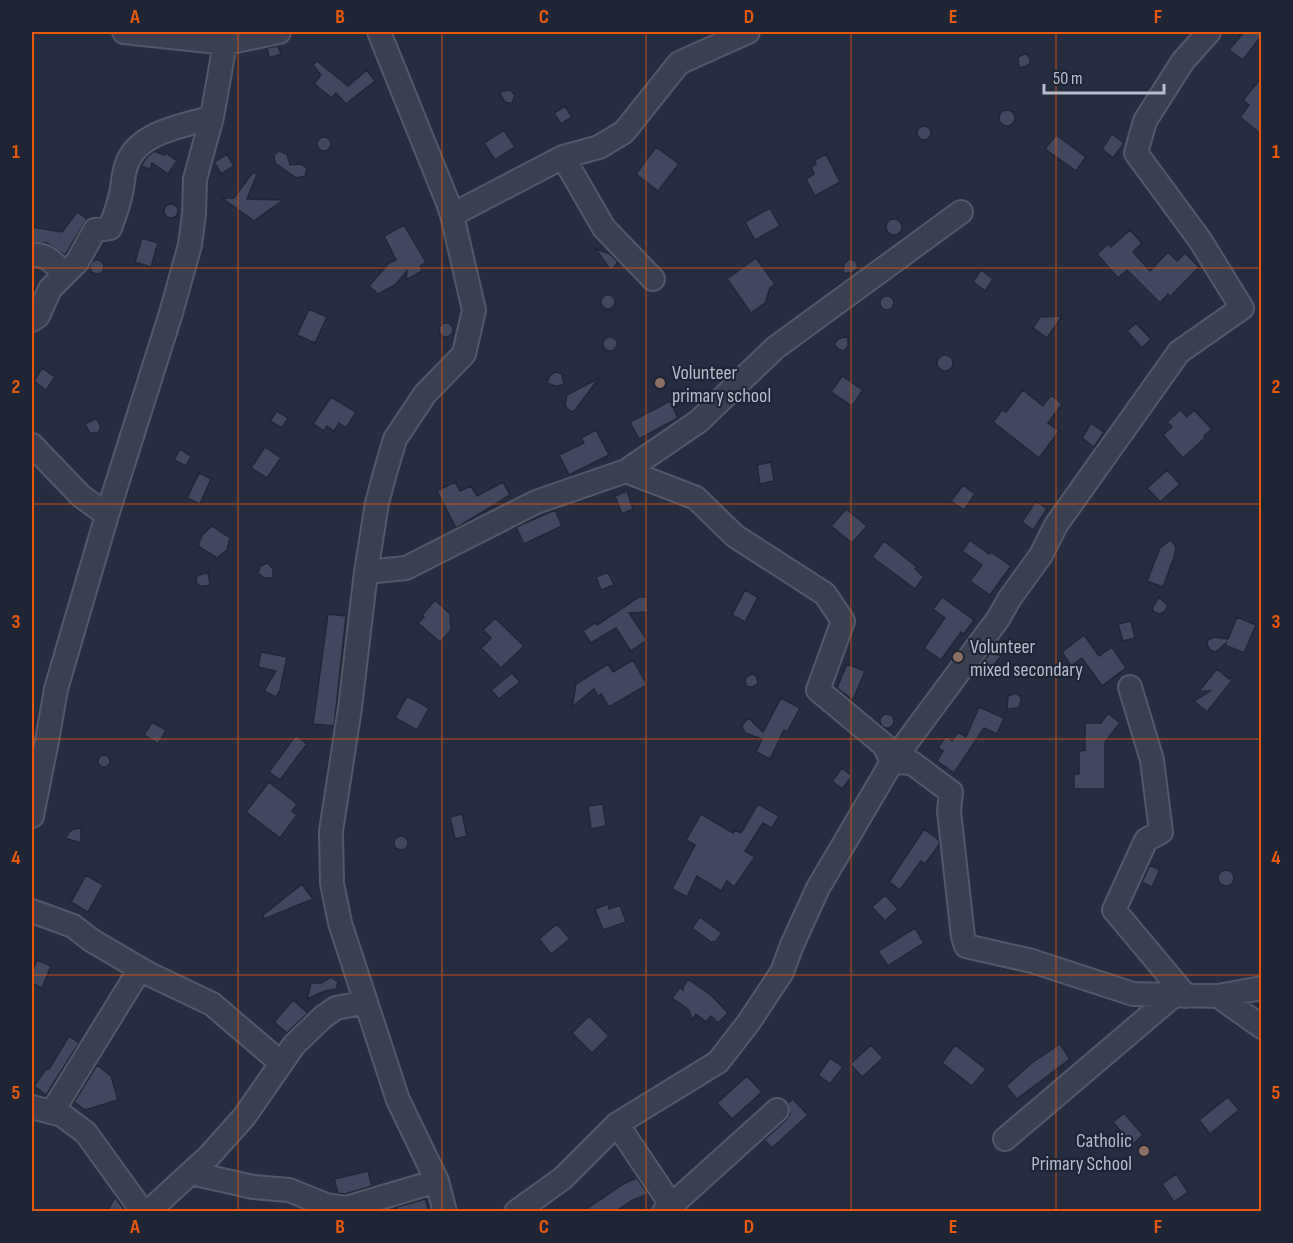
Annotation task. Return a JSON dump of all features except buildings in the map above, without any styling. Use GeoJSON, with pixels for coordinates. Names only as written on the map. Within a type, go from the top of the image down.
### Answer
{"type":"FeatureCollection","features":[{"type":"Feature","properties":{"kind":"street"},"geometry":{"type":"LineString","coordinates":[[124,32],[227,37],[279,32]]}},
{"type":"Feature","properties":{"kind":"street"},"geometry":{"type":"LineString","coordinates":[[379,32],[448,203],[474,310],[465,354],[425,394],[395,439],[377,503],[331,831],[332,883],[340,923],[398,1101],[436,1181],[444,1212]]}},
{"type":"Feature","properties":{"kind":"street"},"geometry":{"type":"LineString","coordinates":[[452,215],[563,157],[599,147],[624,132],[679,63],[748,32]]}},
{"type":"Feature","properties":{"kind":"street"},"geometry":{"type":"LineString","coordinates":[[516,1212],[564,1178],[617,1124],[718,1062],[749,1022],[782,972],[796,934],[818,888],[892,762],[998,619],[1041,555],[1056,525],[1179,352],[1252,305],[1200,240],[1136,153],[1145,121],[1184,61],[1209,32]]}},
{"type":"Feature","properties":{"kind":"street"},"geometry":{"type":"LineString","coordinates":[[32,816],[56,689],[187,257],[194,214],[195,179],[212,117],[227,37]]}},
{"type":"Feature","properties":{"kind":"street"},"geometry":{"type":"LineString","coordinates":[[32,320],[38,316],[50,289],[77,262],[95,230],[110,228],[122,191],[129,156],[141,143],[154,135],[212,117]]}},
{"type":"Feature","properties":{"kind":"street"},"geometry":{"type":"LineString","coordinates":[[563,157],[604,228],[653,279]]}},
{"type":"Feature","properties":{"kind":"street"},"geometry":{"type":"LineString","coordinates":[[366,572],[405,568],[536,502],[626,471],[699,421],[775,348],[961,212]]}},
{"type":"Feature","properties":{"kind":"street"},"geometry":{"type":"LineString","coordinates":[[32,255],[43,256],[58,266],[64,275]]}},
{"type":"Feature","properties":{"kind":"street"},"geometry":{"type":"LineString","coordinates":[[32,445],[81,496],[107,515]]}},
{"type":"Feature","properties":{"kind":"street"},"geometry":{"type":"LineString","coordinates":[[626,471],[696,498],[735,536],[825,594],[843,621],[818,690],[884,745],[892,762]]}},
{"type":"Feature","properties":{"kind":"street"},"geometry":{"type":"LineString","coordinates":[[1130,687],[1152,760],[1161,832],[1146,840],[1114,910],[1180,996]]}},
{"type":"Feature","properties":{"kind":"street"},"geometry":{"type":"LineString","coordinates":[[892,762],[912,763],[951,792],[949,811],[963,937],[966,946],[1032,961],[1133,994],[1218,996],[1262,988]]}},
{"type":"Feature","properties":{"kind":"street"},"geometry":{"type":"LineString","coordinates":[[32,911],[74,926],[140,969],[212,1004],[281,1063]]}},
{"type":"Feature","properties":{"kind":"street"},"geometry":{"type":"LineString","coordinates":[[140,969],[42,1109],[71,1120],[86,1133],[143,1212]]}},
{"type":"Feature","properties":{"kind":"street"},"geometry":{"type":"LineString","coordinates":[[1005,1139],[1180,996]]}},
{"type":"Feature","properties":{"kind":"street"},"geometry":{"type":"LineString","coordinates":[[1218,996],[1262,1027]]}},
{"type":"Feature","properties":{"kind":"street"},"geometry":{"type":"LineString","coordinates":[[148,1212],[191,1173],[244,1117],[294,1046],[323,1017],[336,1008],[366,1002]]}},
{"type":"Feature","properties":{"kind":"street"},"geometry":{"type":"LineString","coordinates":[[617,1124],[668,1209],[777,1110]]}},
{"type":"Feature","properties":{"kind":"street"},"geometry":{"type":"LineString","coordinates":[[191,1173],[253,1187],[288,1190],[326,1205],[346,1208],[436,1181]]}},
{"type":"Feature","properties":{"kind":"place","name":"Volunteer primary school"},"geometry":{"type":"Point","coordinates":[660,383]}},
{"type":"Feature","properties":{"kind":"place","name":"Volunteer mixed secondary"},"geometry":{"type":"Point","coordinates":[958,657]}},
{"type":"Feature","properties":{"kind":"place","name":"Catholic Primary School"},"geometry":{"type":"Point","coordinates":[1144,1151]}}]}
